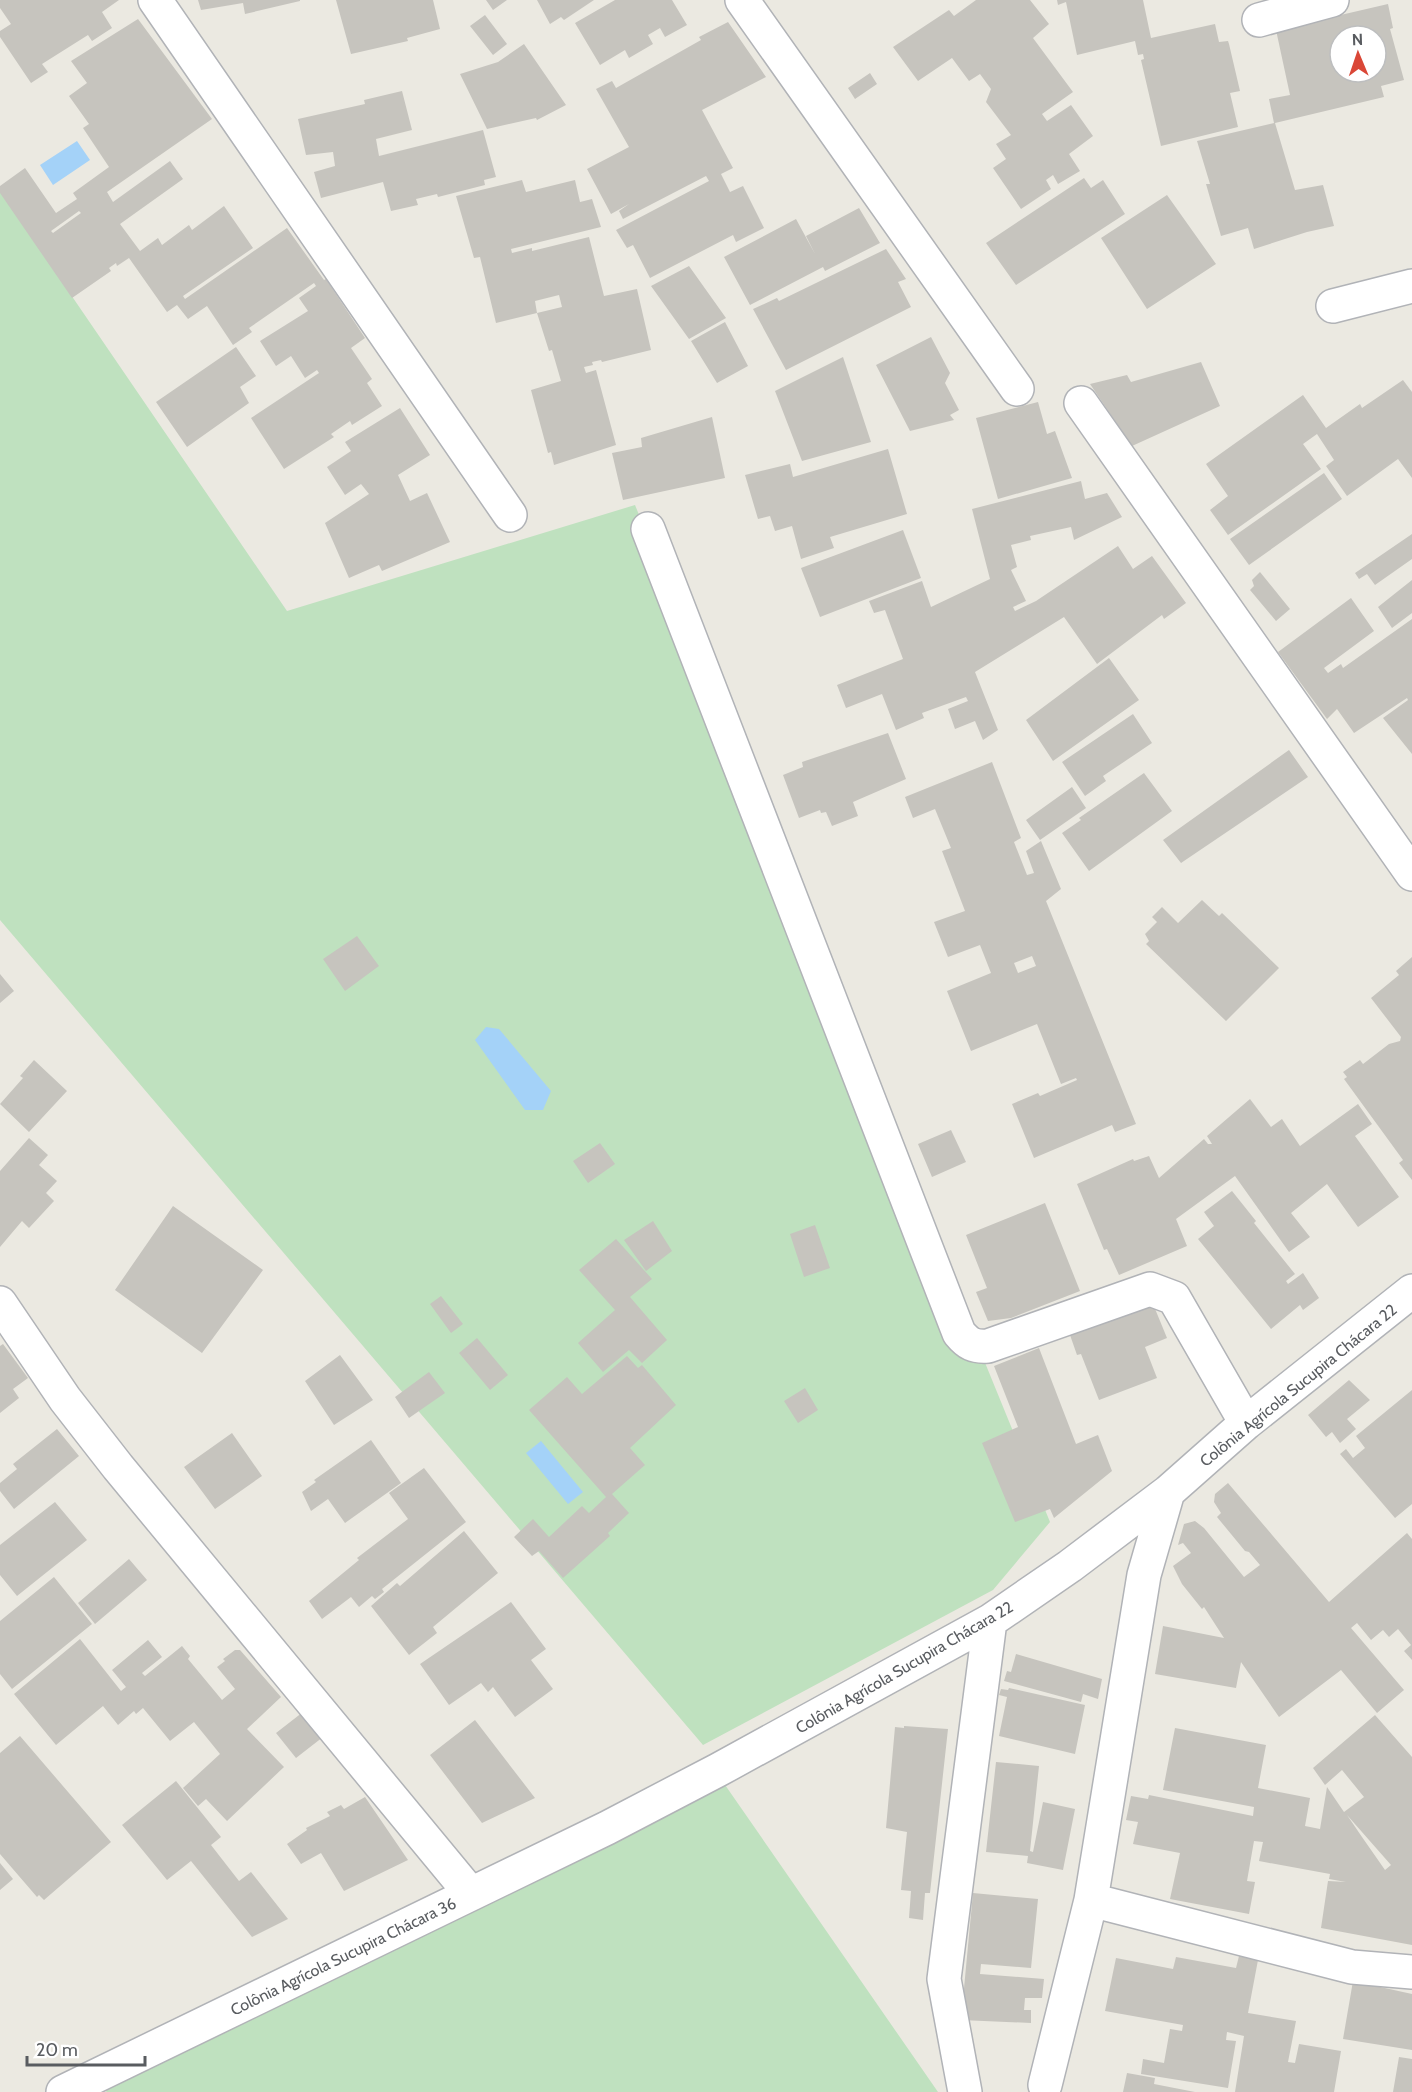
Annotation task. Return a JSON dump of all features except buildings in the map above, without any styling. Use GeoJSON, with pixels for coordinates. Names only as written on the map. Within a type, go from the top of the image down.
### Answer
{"type":"FeatureCollection","features":[{"type":"Feature","properties":{"kind":"street"},"geometry":{"type":"LineString","coordinates":[[155,0],[510,515]]}},
{"type":"Feature","properties":{"kind":"street"},"geometry":{"type":"LineString","coordinates":[[742,0],[1017,389]]}},
{"type":"Feature","properties":{"kind":"street"},"geometry":{"type":"LineString","coordinates":[[1260,20],[1332,0]]}},
{"type":"Feature","properties":{"kind":"street"},"geometry":{"type":"LineString","coordinates":[[1333,306],[1412,285]]}},
{"type":"Feature","properties":{"kind":"street"},"geometry":{"type":"LineString","coordinates":[[1081,403],[1412,874]]}},
{"type":"Feature","properties":{"kind":"street"},"geometry":{"type":"LineString","coordinates":[[648,529],[959,1333],[966,1342],[977,1347],[988,1346],[1150,1288],[1162,1291],[1174,1298],[1246,1424]]}},
{"type":"Feature","properties":{"kind":"street"},"geometry":{"type":"LineString","coordinates":[[0,1303],[65,1399],[118,1467],[471,1894]]}},
{"type":"Feature","properties":{"kind":"street","name":"Colônia Agrícola Sucupira Chácara 22"},"geometry":{"type":"LineString","coordinates":[[471,1894],[718,1770],[990,1621],[1070,1566],[1168,1492],[1246,1424],[1408,1303]]}},
{"type":"Feature","properties":{"kind":"street"},"geometry":{"type":"LineString","coordinates":[[1045,2085],[1091,1900],[1144,1575],[1168,1492]]}},
{"type":"Feature","properties":{"kind":"street"},"geometry":{"type":"LineString","coordinates":[[965,2092],[944,1979],[990,1621]]}},
{"type":"Feature","properties":{"kind":"street","name":"Colônia Agrícola Sucupira Chácara 36"},"geometry":{"type":"LineString","coordinates":[[63,2092],[112,2079],[471,1894]]}},
{"type":"Feature","properties":{"kind":"street"},"geometry":{"type":"LineString","coordinates":[[1091,1900],[1352,1967],[1412,1972]]}},
{"type":"Feature","properties":{"kind":"green space"},"geometry":{"type":"Polygon","coordinates":[[[0,191],[287,611],[635,505],[1050,1522],[993,1590],[703,1745],[0,920],[0,191]]]}},
{"type":"Feature","properties":{"kind":"green space"},"geometry":{"type":"Polygon","coordinates":[[[723,1782],[938,2092],[106,2092],[112,2081],[723,1782]]]}},
{"type":"Feature","properties":{"kind":"water"},"geometry":{"type":"Polygon","coordinates":[[[77,141],[90,160],[53,185],[40,165],[77,141]]]}},
{"type":"Feature","properties":{"kind":"water"},"geometry":{"type":"Polygon","coordinates":[[[486,1027],[499,1029],[551,1091],[543,1110],[525,1110],[475,1040],[486,1027]]]}},
{"type":"Feature","properties":{"kind":"water"},"geometry":{"type":"Polygon","coordinates":[[[541,1441],[583,1492],[568,1504],[526,1453],[541,1441]]]}}]}
